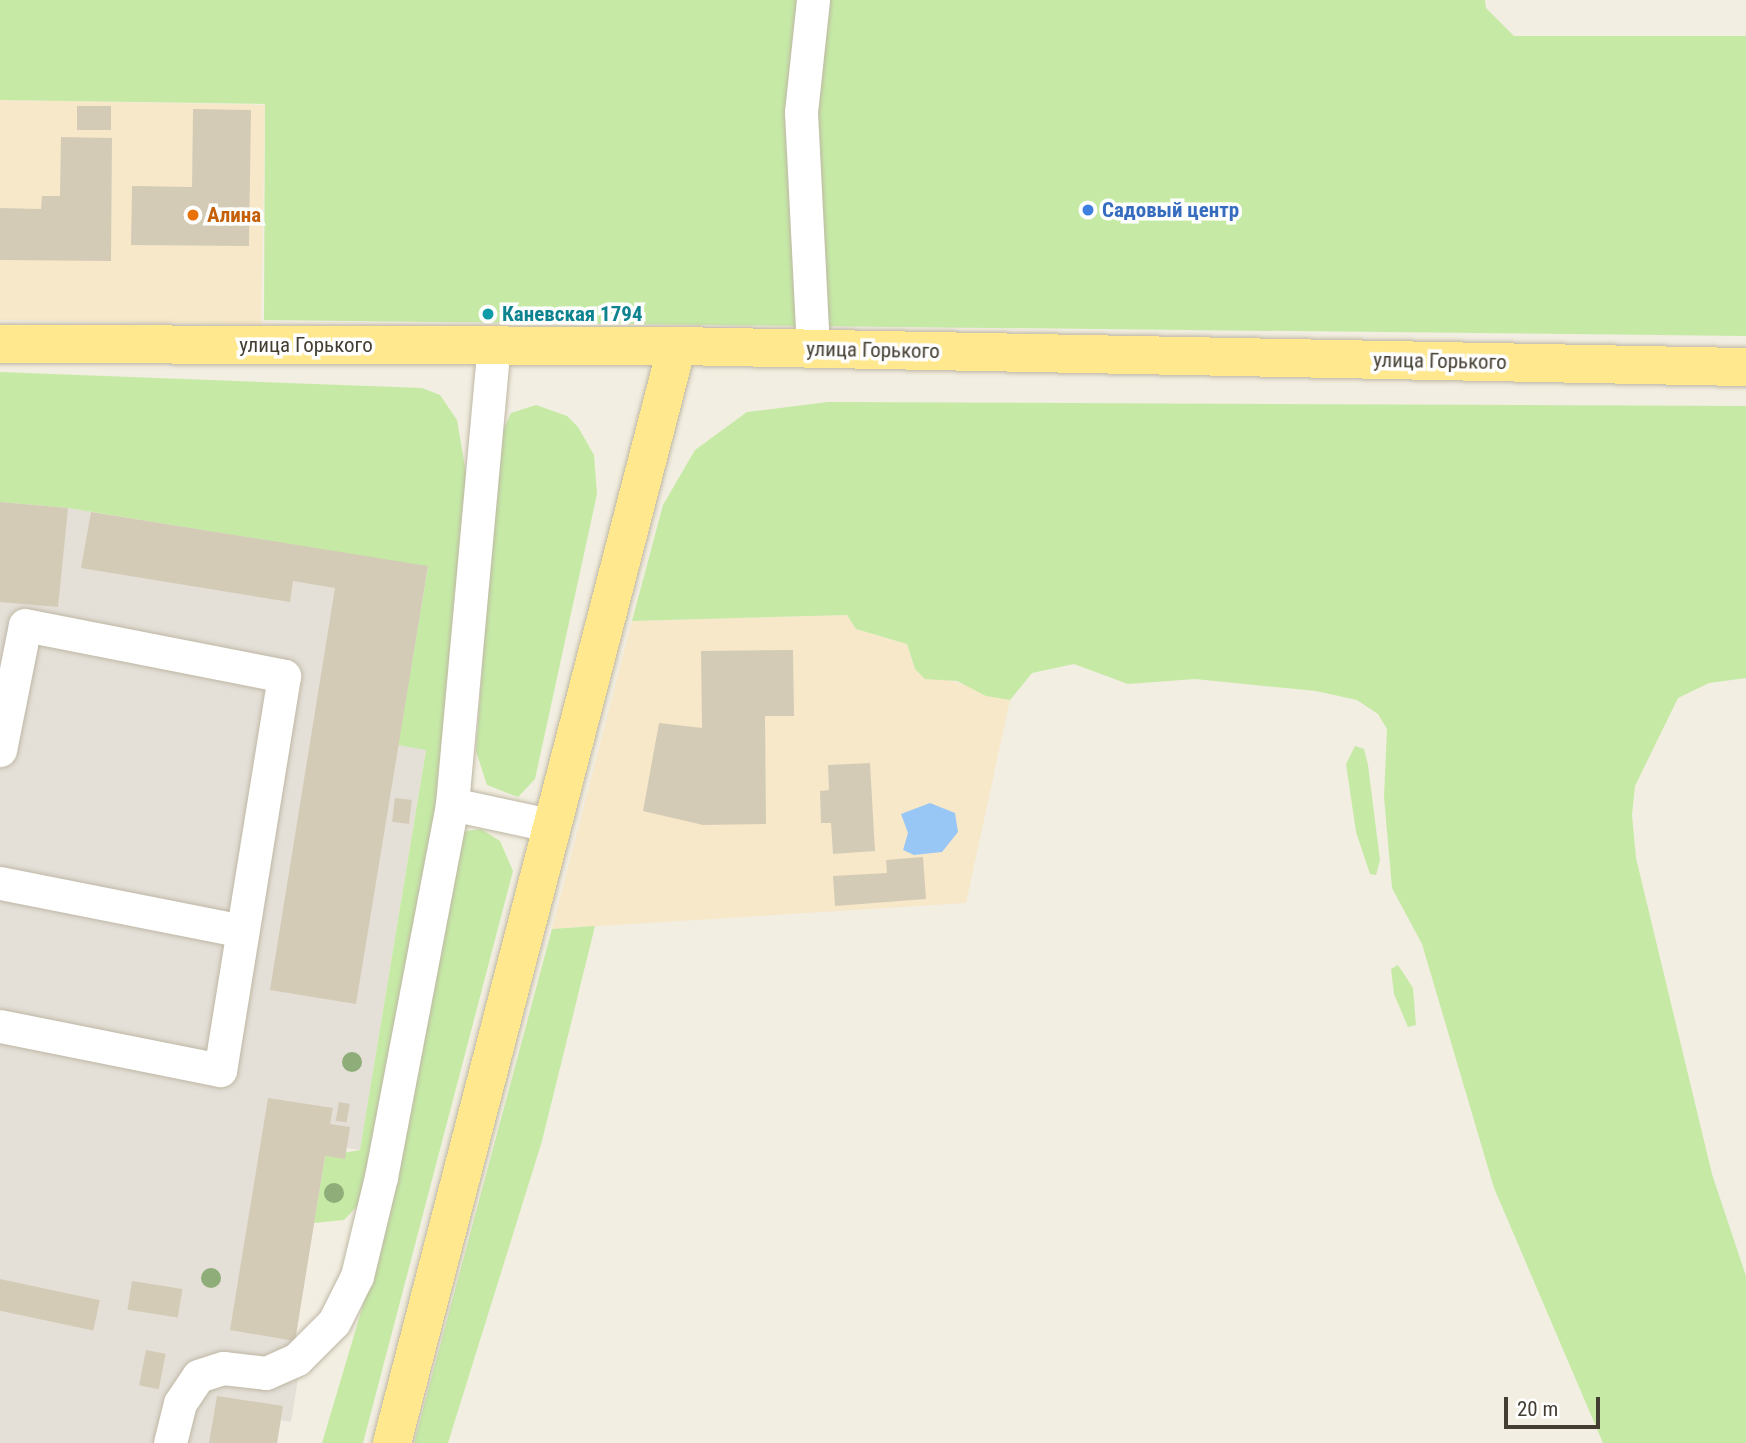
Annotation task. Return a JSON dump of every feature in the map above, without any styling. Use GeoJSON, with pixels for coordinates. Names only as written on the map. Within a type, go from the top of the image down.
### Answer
{"type":"FeatureCollection","features":[{"type":"Feature","properties":{"kind":"main road","name":"улица Горького"},"geometry":{"type":"LineString","coordinates":[[0,344],[677,346],[1746,367]]}},
{"type":"Feature","properties":{"kind":"main road"},"geometry":{"type":"LineString","coordinates":[[392,1443],[677,346]]}},
{"type":"Feature","properties":{"kind":"lane"},"geometry":{"type":"LineString","coordinates":[[813,0],[801,112],[813,349]]}},
{"type":"Feature","properties":{"kind":"lane"},"geometry":{"type":"LineString","coordinates":[[170,1443],[180,1403],[198,1376],[223,1368],[276,1370],[322,1337],[345,1304],[381,1177],[452,804],[494,345]]}},
{"type":"Feature","properties":{"kind":"lane"},"geometry":{"type":"LineString","coordinates":[[0,750],[25,625],[284,676],[219,1070],[0,1026]]}},
{"type":"Feature","properties":{"kind":"lane"},"geometry":{"type":"LineString","coordinates":[[452,804],[554,826]]}},
{"type":"Feature","properties":{"kind":"lane"},"geometry":{"type":"LineString","coordinates":[[0,883],[242,931]]}},
{"type":"Feature","properties":{"kind":"shaded area"},"geometry":{"type":"Polygon","coordinates":[[[0,100],[265,105],[261,325],[0,320],[0,100]]]}},
{"type":"Feature","properties":{"kind":"shaded area"},"geometry":{"type":"Polygon","coordinates":[[[0,502],[68,508],[428,566],[399,745],[426,749],[360,1150],[347,1148],[325,1156],[295,1341],[299,1373],[291,1422],[281,1420],[277,1443],[0,1443],[0,502]]]}},
{"type":"Feature","properties":{"kind":"shaded area"},"geometry":{"type":"Polygon","coordinates":[[[847,615],[856,629],[907,644],[915,669],[1010,700],[966,903],[552,929],[632,621],[847,615]]]}},
{"type":"Feature","properties":{"kind":"green space"},"geometry":{"type":"Polygon","coordinates":[[[0,0],[1485,0],[1486,8],[1514,36],[1746,36],[1746,336],[264,320],[265,104],[0,100],[0,0]]]}},
{"type":"Feature","properties":{"kind":"green space"},"geometry":{"type":"Polygon","coordinates":[[[0,372],[422,388],[440,395],[457,420],[466,473],[440,797],[360,1203],[344,1220],[314,1223],[325,1156],[360,1150],[426,750],[398,745],[428,567],[68,508],[0,502],[0,372]]]}},
{"type":"Feature","properties":{"kind":"green space"},"geometry":{"type":"Polygon","coordinates":[[[828,402],[1746,406],[1746,678],[1709,683],[1678,698],[1635,786],[1632,815],[1636,858],[1712,1174],[1746,1276],[1746,1443],[1603,1443],[1494,1188],[1422,944],[1392,888],[1384,797],[1387,729],[1378,714],[1357,700],[1316,691],[1195,679],[1128,684],[1074,664],[1032,673],[1010,700],[986,696],[957,681],[925,679],[915,669],[907,644],[856,629],[847,615],[632,621],[663,505],[695,450],[747,412],[828,402]]]}},
{"type":"Feature","properties":{"kind":"green space"},"geometry":{"type":"Polygon","coordinates":[[[536,405],[567,416],[578,427],[594,455],[597,494],[535,779],[518,797],[487,785],[476,751],[499,439],[511,413],[536,405]]]}},
{"type":"Feature","properties":{"kind":"green space"},"geometry":{"type":"Polygon","coordinates":[[[1355,746],[1364,749],[1368,765],[1380,860],[1376,875],[1370,874],[1356,832],[1346,764],[1355,746]]]}},
{"type":"Feature","properties":{"kind":"green space"},"geometry":{"type":"Polygon","coordinates":[[[481,829],[500,841],[513,871],[363,1443],[322,1443],[369,1285],[458,839],[466,831],[481,829]]]}},
{"type":"Feature","properties":{"kind":"green space"},"geometry":{"type":"Polygon","coordinates":[[[595,926],[542,1141],[448,1443],[414,1443],[552,929],[595,926]]]}},
{"type":"Feature","properties":{"kind":"green space"},"geometry":{"type":"Polygon","coordinates":[[[1398,965],[1413,988],[1416,1025],[1408,1027],[1394,994],[1391,969],[1398,965]]]}},
{"type":"Feature","properties":{"kind":"water"},"geometry":{"type":"Polygon","coordinates":[[[930,803],[955,813],[958,832],[942,852],[914,855],[903,850],[908,833],[901,814],[930,803]]]}},
{"type":"Feature","properties":{"kind":"building"},"geometry":{"type":"Polygon","coordinates":[[[77,106],[111,106],[111,130],[77,130],[77,106]]]}},
{"type":"Feature","properties":{"kind":"building"},"geometry":{"type":"Polygon","coordinates":[[[193,109],[251,110],[249,246],[131,245],[132,186],[192,187],[193,109]]]}},
{"type":"Feature","properties":{"kind":"building"},"geometry":{"type":"Polygon","coordinates":[[[61,137],[112,138],[111,261],[0,260],[0,208],[41,209],[42,196],[60,196],[61,137]]]}},
{"type":"Feature","properties":{"kind":"building"},"geometry":{"type":"Polygon","coordinates":[[[0,502],[68,508],[58,607],[0,602],[0,502]]]}},
{"type":"Feature","properties":{"kind":"building"},"geometry":{"type":"Polygon","coordinates":[[[91,512],[428,566],[356,1004],[270,990],[335,588],[293,581],[290,602],[81,568],[91,512]]]}},
{"type":"Feature","properties":{"kind":"building"},"geometry":{"type":"Polygon","coordinates":[[[793,650],[794,716],[765,716],[766,824],[703,825],[643,811],[659,723],[702,728],[701,651],[793,650]]]}},
{"type":"Feature","properties":{"kind":"building"},"geometry":{"type":"Polygon","coordinates":[[[870,763],[875,851],[833,854],[831,823],[821,823],[820,791],[829,790],[828,765],[870,763]]]}},
{"type":"Feature","properties":{"kind":"building"},"geometry":{"type":"Polygon","coordinates":[[[395,798],[412,800],[409,824],[392,822],[395,798]]]}},
{"type":"Feature","properties":{"kind":"building"},"geometry":{"type":"Polygon","coordinates":[[[923,857],[926,899],[835,906],[833,876],[887,873],[886,860],[923,857]]]}},
{"type":"Feature","properties":{"kind":"building"},"geometry":{"type":"Polygon","coordinates":[[[268,1098],[333,1108],[330,1124],[350,1127],[345,1159],[325,1156],[295,1341],[230,1330],[268,1098]]]}},
{"type":"Feature","properties":{"kind":"building"},"geometry":{"type":"Polygon","coordinates":[[[339,1102],[350,1104],[347,1123],[336,1121],[339,1102]]]}},
{"type":"Feature","properties":{"kind":"building"},"geometry":{"type":"Polygon","coordinates":[[[0,1279],[100,1300],[93,1331],[0,1311],[0,1279]]]}},
{"type":"Feature","properties":{"kind":"building"},"geometry":{"type":"Polygon","coordinates":[[[132,1281],[182,1289],[178,1318],[127,1310],[132,1281]]]}},
{"type":"Feature","properties":{"kind":"building"},"geometry":{"type":"Polygon","coordinates":[[[146,1350],[166,1354],[159,1389],[139,1385],[146,1350]]]}},
{"type":"Feature","properties":{"kind":"building"},"geometry":{"type":"Polygon","coordinates":[[[217,1396],[283,1406],[277,1443],[209,1443],[217,1396]]]}},
{"type":"Feature","properties":{"kind":"place","name":"Садовый центр"},"geometry":{"type":"Point","coordinates":[1088,210]}},
{"type":"Feature","properties":{"kind":"place","name":"Алина"},"geometry":{"type":"Point","coordinates":[193,215]}},
{"type":"Feature","properties":{"kind":"place","name":"Каневская 1794"},"geometry":{"type":"Point","coordinates":[488,314]}}]}
